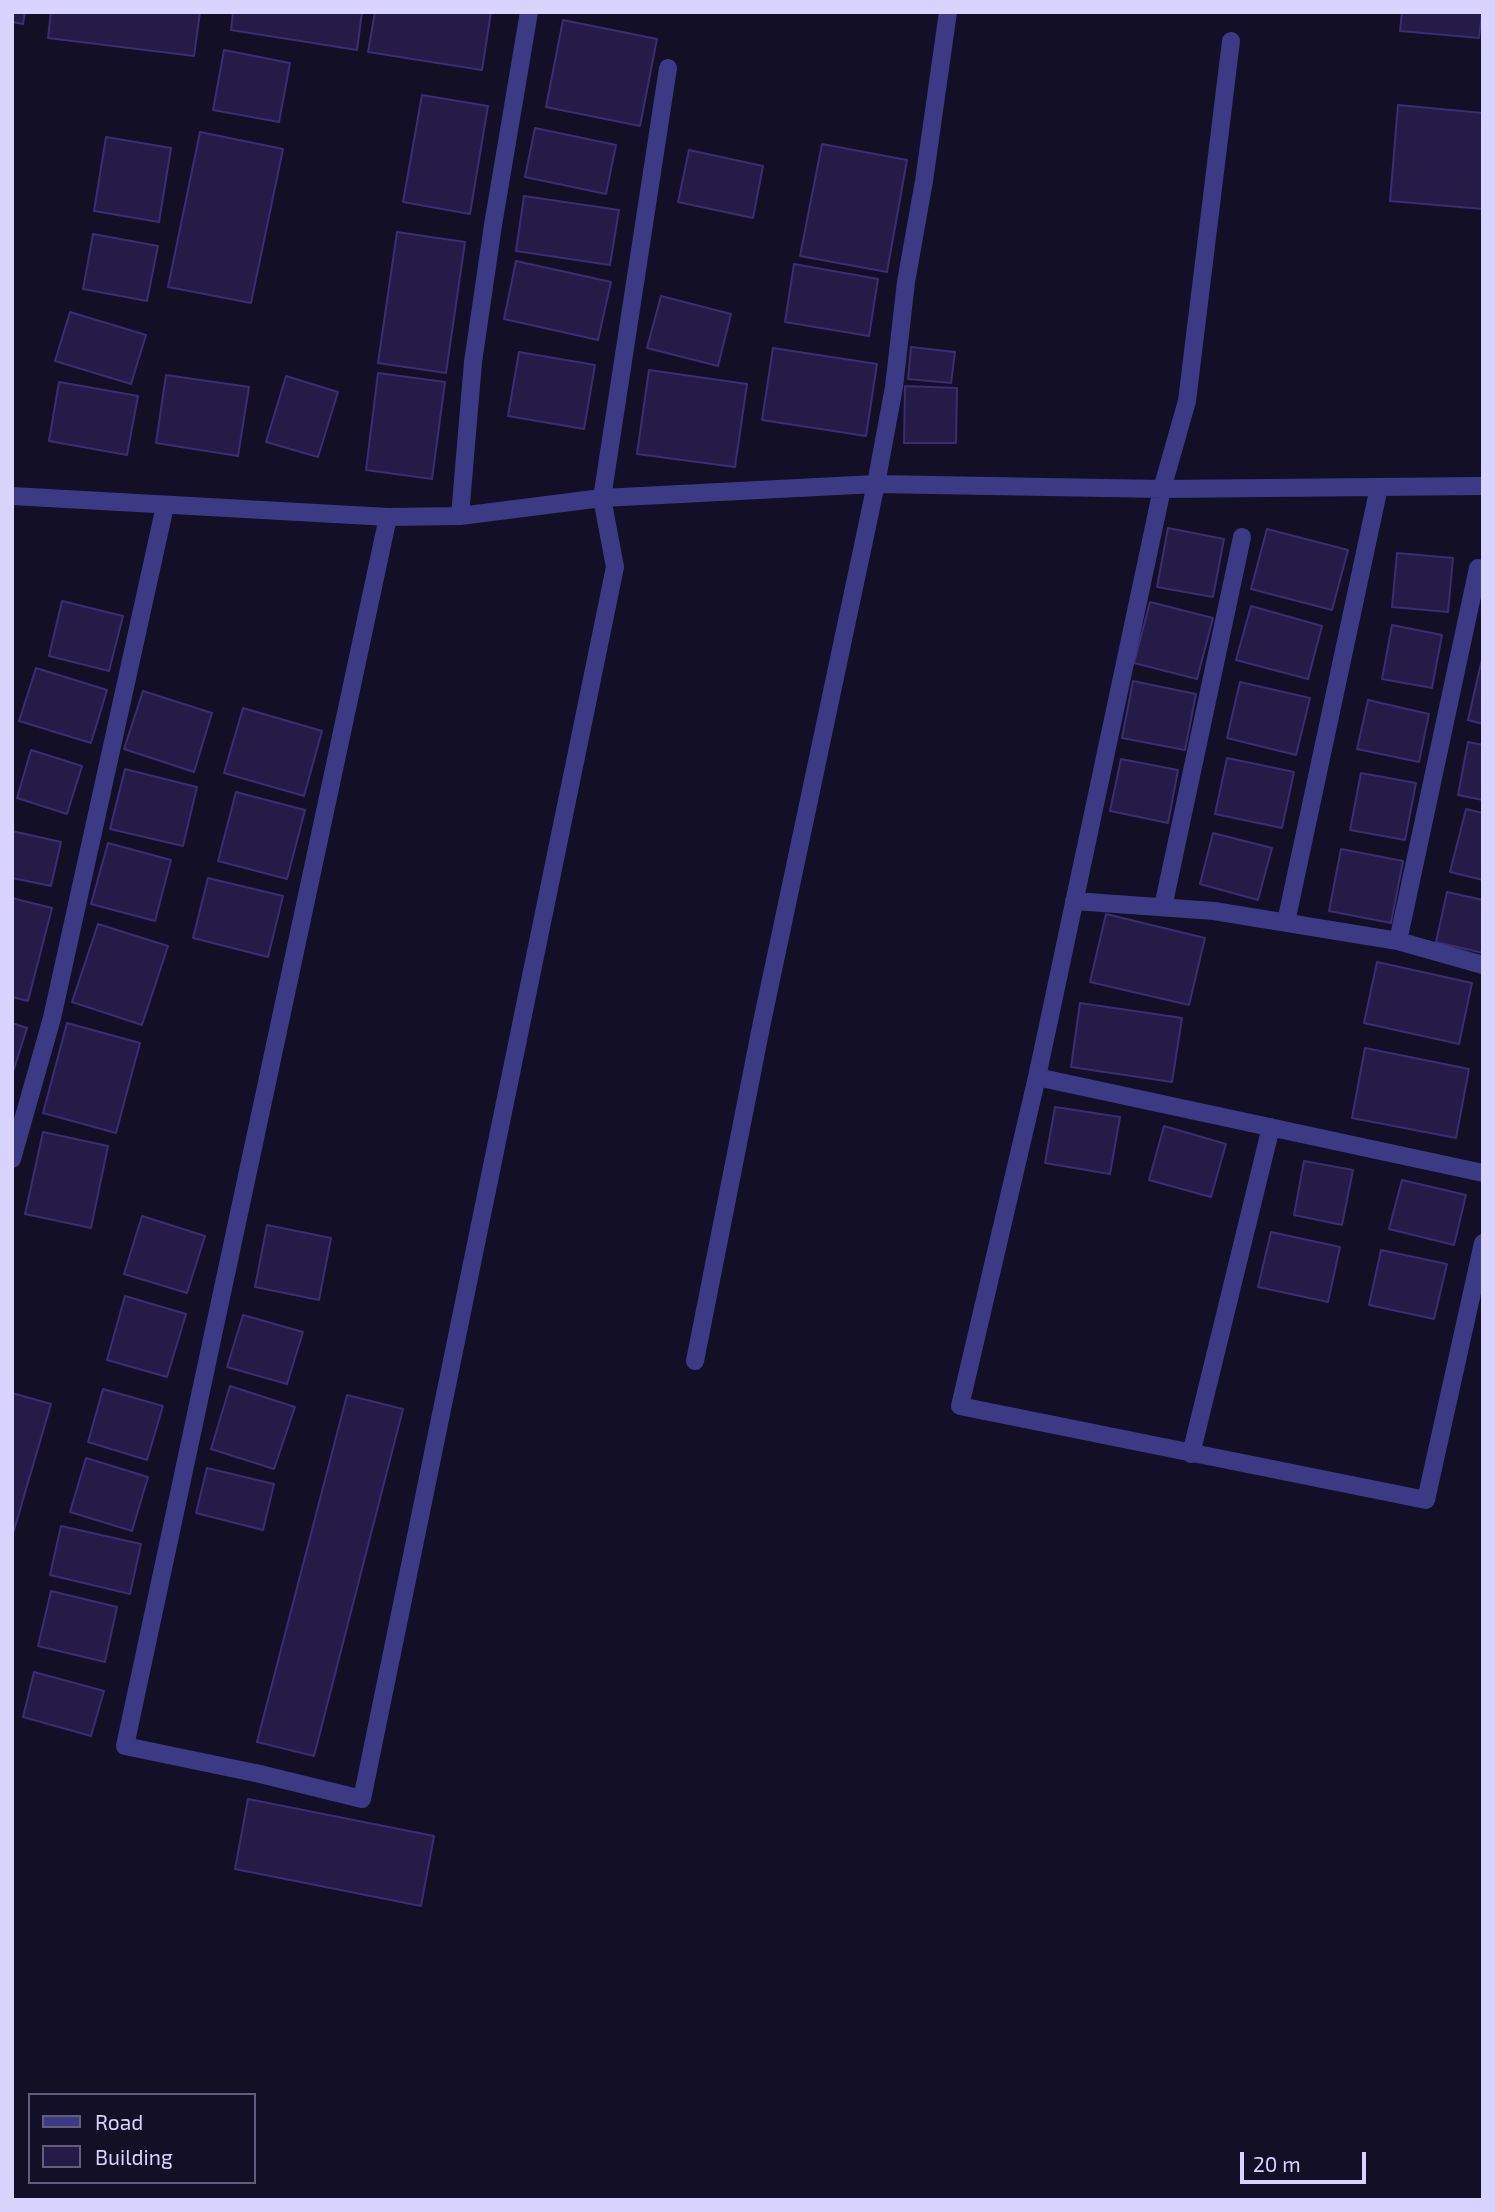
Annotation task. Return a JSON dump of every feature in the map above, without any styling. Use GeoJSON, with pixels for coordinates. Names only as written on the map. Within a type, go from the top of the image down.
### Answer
{"type":"FeatureCollection","features":[{"type":"Feature","properties":{"kind":"street"},"geometry":{"type":"LineString","coordinates":[[460,516],[473,362],[529,12]]}},
{"type":"Feature","properties":{"kind":"street"},"geometry":{"type":"LineString","coordinates":[[695,1361],[762,1022],[876,484],[894,387],[906,282],[925,181],[948,12]]}},
{"type":"Feature","properties":{"kind":"street"},"geometry":{"type":"LineString","coordinates":[[1231,41],[1187,401],[1162,489],[1037,1077],[960,1406],[1426,1500],[1483,1243]]}},
{"type":"Feature","properties":{"kind":"street"},"geometry":{"type":"LineString","coordinates":[[388,517],[125,1745],[362,1799],[615,567],[602,498],[668,68]]}},
{"type":"Feature","properties":{"kind":"street"},"geometry":{"type":"LineString","coordinates":[[12,496],[388,517],[460,516],[602,498],[876,484],[1162,489],[1483,486]]}},
{"type":"Feature","properties":{"kind":"street"},"geometry":{"type":"LineString","coordinates":[[1286,922],[1379,487]]}},
{"type":"Feature","properties":{"kind":"street"},"geometry":{"type":"LineString","coordinates":[[12,1159],[52,1018],[165,506]]}},
{"type":"Feature","properties":{"kind":"street"},"geometry":{"type":"LineString","coordinates":[[1163,908],[1242,537]]}},
{"type":"Feature","properties":{"kind":"street"},"geometry":{"type":"LineString","coordinates":[[1398,941],[1478,568]]}},
{"type":"Feature","properties":{"kind":"street"},"geometry":{"type":"LineString","coordinates":[[1074,901],[1214,911],[1286,922],[1398,941],[1483,965]]}},
{"type":"Feature","properties":{"kind":"street"},"geometry":{"type":"LineString","coordinates":[[1037,1077],[1483,1173]]}},
{"type":"Feature","properties":{"kind":"street"},"geometry":{"type":"LineString","coordinates":[[1191,1454],[1271,1127]]}},
{"type":"Feature","properties":{"kind":"building"},"geometry":{"type":"Polygon","coordinates":[[[12,12],[25,12],[23,24],[12,22],[12,12]]]}},
{"type":"Feature","properties":{"kind":"building"},"geometry":{"type":"Polygon","coordinates":[[[51,12],[200,12],[194,56],[48,38],[51,12]]]}},
{"type":"Feature","properties":{"kind":"building"},"geometry":{"type":"Polygon","coordinates":[[[233,12],[362,12],[357,50],[231,30],[233,12]]]}},
{"type":"Feature","properties":{"kind":"building"},"geometry":{"type":"Polygon","coordinates":[[[375,12],[491,12],[482,70],[368,52],[375,12]]]}},
{"type":"Feature","properties":{"kind":"building"},"geometry":{"type":"Polygon","coordinates":[[[1402,12],[1482,12],[1479,38],[1400,31],[1402,12]]]}},
{"type":"Feature","properties":{"kind":"building"},"geometry":{"type":"Polygon","coordinates":[[[563,20],[657,39],[640,126],[546,107],[563,20]]]}},
{"type":"Feature","properties":{"kind":"building"},"geometry":{"type":"Polygon","coordinates":[[[224,50],[290,63],[279,122],[213,110],[224,50]]]}},
{"type":"Feature","properties":{"kind":"building"},"geometry":{"type":"Polygon","coordinates":[[[422,95],[488,106],[470,214],[403,202],[422,95]]]}},
{"type":"Feature","properties":{"kind":"building"},"geometry":{"type":"Polygon","coordinates":[[[1398,105],[1483,113],[1483,209],[1390,201],[1398,105]]]}},
{"type":"Feature","properties":{"kind":"building"},"geometry":{"type":"Polygon","coordinates":[[[535,128],[616,145],[606,194],[525,177],[535,128]]]}},
{"type":"Feature","properties":{"kind":"building"},"geometry":{"type":"Polygon","coordinates":[[[200,132],[283,149],[251,303],[168,287],[200,132]]]}},
{"type":"Feature","properties":{"kind":"building"},"geometry":{"type":"Polygon","coordinates":[[[106,137],[171,148],[159,222],[94,211],[106,137]]]}},
{"type":"Feature","properties":{"kind":"building"},"geometry":{"type":"Polygon","coordinates":[[[822,144],[907,160],[887,272],[800,256],[822,144]]]}},
{"type":"Feature","properties":{"kind":"building"},"geometry":{"type":"Polygon","coordinates":[[[689,150],[763,166],[753,218],[678,202],[689,150]]]}},
{"type":"Feature","properties":{"kind":"building"},"geometry":{"type":"Polygon","coordinates":[[[524,196],[619,210],[610,265],[516,251],[524,196]]]}},
{"type":"Feature","properties":{"kind":"building"},"geometry":{"type":"Polygon","coordinates":[[[397,232],[465,242],[446,373],[378,363],[397,232]]]}},
{"type":"Feature","properties":{"kind":"building"},"geometry":{"type":"Polygon","coordinates":[[[93,234],[158,246],[147,301],[83,289],[93,234]]]}},
{"type":"Feature","properties":{"kind":"building"},"geometry":{"type":"Polygon","coordinates":[[[516,261],[611,282],[598,340],[504,319],[516,261]]]}},
{"type":"Feature","properties":{"kind":"building"},"geometry":{"type":"Polygon","coordinates":[[[794,264],[878,279],[869,336],[785,322],[794,264]]]}},
{"type":"Feature","properties":{"kind":"building"},"geometry":{"type":"Polygon","coordinates":[[[661,296],[731,314],[718,366],[647,348],[661,296]]]}},
{"type":"Feature","properties":{"kind":"building"},"geometry":{"type":"Polygon","coordinates":[[[70,312],[146,335],[131,384],[55,361],[70,312]]]}},
{"type":"Feature","properties":{"kind":"building"},"geometry":{"type":"Polygon","coordinates":[[[911,347],[955,352],[951,383],[908,379],[911,347]]]}},
{"type":"Feature","properties":{"kind":"building"},"geometry":{"type":"Polygon","coordinates":[[[773,348],[877,364],[866,436],[762,420],[773,348]]]}},
{"type":"Feature","properties":{"kind":"building"},"geometry":{"type":"Polygon","coordinates":[[[519,352],[595,365],[584,429],[508,416],[519,352]]]}},
{"type":"Feature","properties":{"kind":"building"},"geometry":{"type":"Polygon","coordinates":[[[649,370],[747,384],[735,467],[637,454],[649,370]]]}},
{"type":"Feature","properties":{"kind":"building"},"geometry":{"type":"Polygon","coordinates":[[[378,373],[445,382],[432,479],[366,470],[378,373]]]}},
{"type":"Feature","properties":{"kind":"building"},"geometry":{"type":"Polygon","coordinates":[[[166,375],[249,387],[238,456],[156,443],[166,375]]]}},
{"type":"Feature","properties":{"kind":"building"},"geometry":{"type":"Polygon","coordinates":[[[286,376],[338,392],[318,457],[266,442],[286,376]]]}},
{"type":"Feature","properties":{"kind":"building"},"geometry":{"type":"Polygon","coordinates":[[[59,382],[138,396],[127,455],[49,441],[59,382]]]}},
{"type":"Feature","properties":{"kind":"building"},"geometry":{"type":"Polygon","coordinates":[[[905,386],[957,388],[956,443],[904,443],[905,386]]]}},
{"type":"Feature","properties":{"kind":"building"},"geometry":{"type":"Polygon","coordinates":[[[1168,528],[1224,539],[1213,597],[1157,587],[1168,528]]]}},
{"type":"Feature","properties":{"kind":"building"},"geometry":{"type":"Polygon","coordinates":[[[1267,529],[1348,550],[1332,610],[1251,589],[1267,529]]]}},
{"type":"Feature","properties":{"kind":"building"},"geometry":{"type":"Polygon","coordinates":[[[1397,553],[1453,558],[1448,612],[1392,607],[1397,553]]]}},
{"type":"Feature","properties":{"kind":"building"},"geometry":{"type":"Polygon","coordinates":[[[62,601],[123,616],[109,671],[49,656],[62,601]]]}},
{"type":"Feature","properties":{"kind":"building"},"geometry":{"type":"Polygon","coordinates":[[[1150,602],[1213,618],[1197,679],[1134,663],[1150,602]]]}},
{"type":"Feature","properties":{"kind":"building"},"geometry":{"type":"Polygon","coordinates":[[[1251,606],[1322,626],[1308,679],[1236,660],[1251,606]]]}},
{"type":"Feature","properties":{"kind":"building"},"geometry":{"type":"Polygon","coordinates":[[[1392,625],[1442,635],[1432,688],[1382,679],[1392,625]]]}},
{"type":"Feature","properties":{"kind":"building"},"geometry":{"type":"Polygon","coordinates":[[[1483,659],[1483,724],[1468,720],[1483,659]]]}},
{"type":"Feature","properties":{"kind":"building"},"geometry":{"type":"Polygon","coordinates":[[[36,668],[107,690],[91,743],[19,721],[36,668]]]}},
{"type":"Feature","properties":{"kind":"building"},"geometry":{"type":"Polygon","coordinates":[[[1133,681],[1196,694],[1185,750],[1122,738],[1133,681]]]}},
{"type":"Feature","properties":{"kind":"building"},"geometry":{"type":"Polygon","coordinates":[[[1240,682],[1310,698],[1296,755],[1227,738],[1240,682]]]}},
{"type":"Feature","properties":{"kind":"building"},"geometry":{"type":"Polygon","coordinates":[[[143,691],[212,713],[194,772],[124,749],[143,691]]]}},
{"type":"Feature","properties":{"kind":"building"},"geometry":{"type":"Polygon","coordinates":[[[1368,700],[1429,714],[1419,762],[1357,749],[1368,700]]]}},
{"type":"Feature","properties":{"kind":"building"},"geometry":{"type":"Polygon","coordinates":[[[243,708],[322,731],[304,796],[224,773],[243,708]]]}},
{"type":"Feature","properties":{"kind":"building"},"geometry":{"type":"Polygon","coordinates":[[[1468,742],[1483,745],[1483,800],[1458,795],[1468,742]]]}},
{"type":"Feature","properties":{"kind":"building"},"geometry":{"type":"Polygon","coordinates":[[[31,750],[82,766],[67,814],[17,798],[31,750]]]}},
{"type":"Feature","properties":{"kind":"building"},"geometry":{"type":"Polygon","coordinates":[[[1227,758],[1294,772],[1282,828],[1215,814],[1227,758]]]}},
{"type":"Feature","properties":{"kind":"building"},"geometry":{"type":"Polygon","coordinates":[[[1121,759],[1178,770],[1168,823],[1110,811],[1121,759]]]}},
{"type":"Feature","properties":{"kind":"building"},"geometry":{"type":"Polygon","coordinates":[[[125,769],[197,787],[183,846],[110,829],[125,769]]]}},
{"type":"Feature","properties":{"kind":"building"},"geometry":{"type":"Polygon","coordinates":[[[1361,773],[1416,783],[1405,840],[1350,830],[1361,773]]]}},
{"type":"Feature","properties":{"kind":"building"},"geometry":{"type":"Polygon","coordinates":[[[236,792],[305,810],[287,879],[218,861],[236,792]]]}},
{"type":"Feature","properties":{"kind":"building"},"geometry":{"type":"Polygon","coordinates":[[[1466,809],[1483,813],[1483,880],[1450,872],[1466,809]]]}},
{"type":"Feature","properties":{"kind":"building"},"geometry":{"type":"Polygon","coordinates":[[[12,831],[61,842],[51,886],[12,878],[12,831]]]}},
{"type":"Feature","properties":{"kind":"building"},"geometry":{"type":"Polygon","coordinates":[[[1213,833],[1272,848],[1258,900],[1200,884],[1213,833]]]}},
{"type":"Feature","properties":{"kind":"building"},"geometry":{"type":"Polygon","coordinates":[[[108,843],[171,860],[155,921],[91,904],[108,843]]]}},
{"type":"Feature","properties":{"kind":"building"},"geometry":{"type":"Polygon","coordinates":[[[1341,849],[1403,861],[1391,923],[1329,911],[1341,849]]]}},
{"type":"Feature","properties":{"kind":"building"},"geometry":{"type":"Polygon","coordinates":[[[208,878],[283,896],[268,957],[193,938],[208,878]]]}},
{"type":"Feature","properties":{"kind":"building"},"geometry":{"type":"Polygon","coordinates":[[[1447,892],[1483,900],[1483,953],[1436,942],[1447,892]]]}},
{"type":"Feature","properties":{"kind":"building"},"geometry":{"type":"Polygon","coordinates":[[[12,898],[52,908],[28,1001],[12,997],[12,898]]]}},
{"type":"Feature","properties":{"kind":"building"},"geometry":{"type":"Polygon","coordinates":[[[1106,914],[1205,938],[1189,1005],[1090,982],[1106,914]]]}},
{"type":"Feature","properties":{"kind":"building"},"geometry":{"type":"Polygon","coordinates":[[[98,924],[168,946],[142,1025],[72,1002],[98,924]]]}},
{"type":"Feature","properties":{"kind":"building"},"geometry":{"type":"Polygon","coordinates":[[[1377,962],[1472,983],[1459,1044],[1364,1023],[1377,962]]]}},
{"type":"Feature","properties":{"kind":"building"},"geometry":{"type":"Polygon","coordinates":[[[1080,1003],[1182,1018],[1172,1082],[1071,1067],[1080,1003]]]}},
{"type":"Feature","properties":{"kind":"building"},"geometry":{"type":"Polygon","coordinates":[[[12,1023],[27,1028],[12,1075],[12,1023]]]}},
{"type":"Feature","properties":{"kind":"building"},"geometry":{"type":"Polygon","coordinates":[[[67,1023],[140,1043],[116,1133],[43,1113],[67,1023]]]}},
{"type":"Feature","properties":{"kind":"building"},"geometry":{"type":"Polygon","coordinates":[[[1365,1048],[1469,1069],[1456,1138],[1352,1118],[1365,1048]]]}},
{"type":"Feature","properties":{"kind":"building"},"geometry":{"type":"Polygon","coordinates":[[[1055,1107],[1120,1117],[1110,1174],[1045,1163],[1055,1107]]]}},
{"type":"Feature","properties":{"kind":"building"},"geometry":{"type":"Polygon","coordinates":[[[1164,1126],[1226,1144],[1211,1197],[1149,1180],[1164,1126]]]}},
{"type":"Feature","properties":{"kind":"building"},"geometry":{"type":"Polygon","coordinates":[[[43,1132],[108,1146],[91,1228],[25,1214],[43,1132]]]}},
{"type":"Feature","properties":{"kind":"building"},"geometry":{"type":"Polygon","coordinates":[[[1304,1161],[1353,1170],[1342,1225],[1294,1215],[1304,1161]]]}},
{"type":"Feature","properties":{"kind":"building"},"geometry":{"type":"Polygon","coordinates":[[[1402,1180],[1466,1195],[1454,1245],[1389,1229],[1402,1180]]]}},
{"type":"Feature","properties":{"kind":"building"},"geometry":{"type":"Polygon","coordinates":[[[142,1216],[205,1236],[187,1293],[124,1274],[142,1216]]]}},
{"type":"Feature","properties":{"kind":"building"},"geometry":{"type":"Polygon","coordinates":[[[267,1225],[331,1238],[319,1300],[255,1287],[267,1225]]]}},
{"type":"Feature","properties":{"kind":"building"},"geometry":{"type":"Polygon","coordinates":[[[1271,1232],[1340,1247],[1328,1302],[1258,1287],[1271,1232]]]}},
{"type":"Feature","properties":{"kind":"building"},"geometry":{"type":"Polygon","coordinates":[[[1381,1250],[1447,1264],[1434,1319],[1369,1305],[1381,1250]]]}},
{"type":"Feature","properties":{"kind":"building"},"geometry":{"type":"Polygon","coordinates":[[[125,1296],[186,1314],[167,1377],[107,1360],[125,1296]]]}},
{"type":"Feature","properties":{"kind":"building"},"geometry":{"type":"Polygon","coordinates":[[[243,1315],[303,1332],[287,1384],[227,1367],[243,1315]]]}},
{"type":"Feature","properties":{"kind":"building"},"geometry":{"type":"Polygon","coordinates":[[[230,1386],[295,1407],[274,1469],[211,1449],[230,1386]]]}},
{"type":"Feature","properties":{"kind":"building"},"geometry":{"type":"Polygon","coordinates":[[[103,1389],[163,1406],[147,1460],[88,1442],[103,1389]]]}},
{"type":"Feature","properties":{"kind":"building"},"geometry":{"type":"Polygon","coordinates":[[[12,1393],[51,1404],[12,1537],[12,1393]]]}},
{"type":"Feature","properties":{"kind":"building"},"geometry":{"type":"Polygon","coordinates":[[[347,1395],[403,1409],[314,1756],[257,1742],[347,1395]]]}},
{"type":"Feature","properties":{"kind":"building"},"geometry":{"type":"Polygon","coordinates":[[[86,1458],[148,1477],[132,1531],[70,1512],[86,1458]]]}},
{"type":"Feature","properties":{"kind":"building"},"geometry":{"type":"Polygon","coordinates":[[[207,1468],[274,1484],[263,1530],[196,1513],[207,1468]]]}},
{"type":"Feature","properties":{"kind":"building"},"geometry":{"type":"Polygon","coordinates":[[[61,1526],[141,1544],[130,1594],[50,1575],[61,1526]]]}},
{"type":"Feature","properties":{"kind":"building"},"geometry":{"type":"Polygon","coordinates":[[[51,1591],[117,1607],[105,1662],[38,1646],[51,1591]]]}},
{"type":"Feature","properties":{"kind":"building"},"geometry":{"type":"Polygon","coordinates":[[[34,1672],[104,1691],[91,1736],[23,1717],[34,1672]]]}},
{"type":"Feature","properties":{"kind":"building"},"geometry":{"type":"Polygon","coordinates":[[[248,1799],[434,1836],[421,1906],[235,1869],[248,1799]]]}}]}
